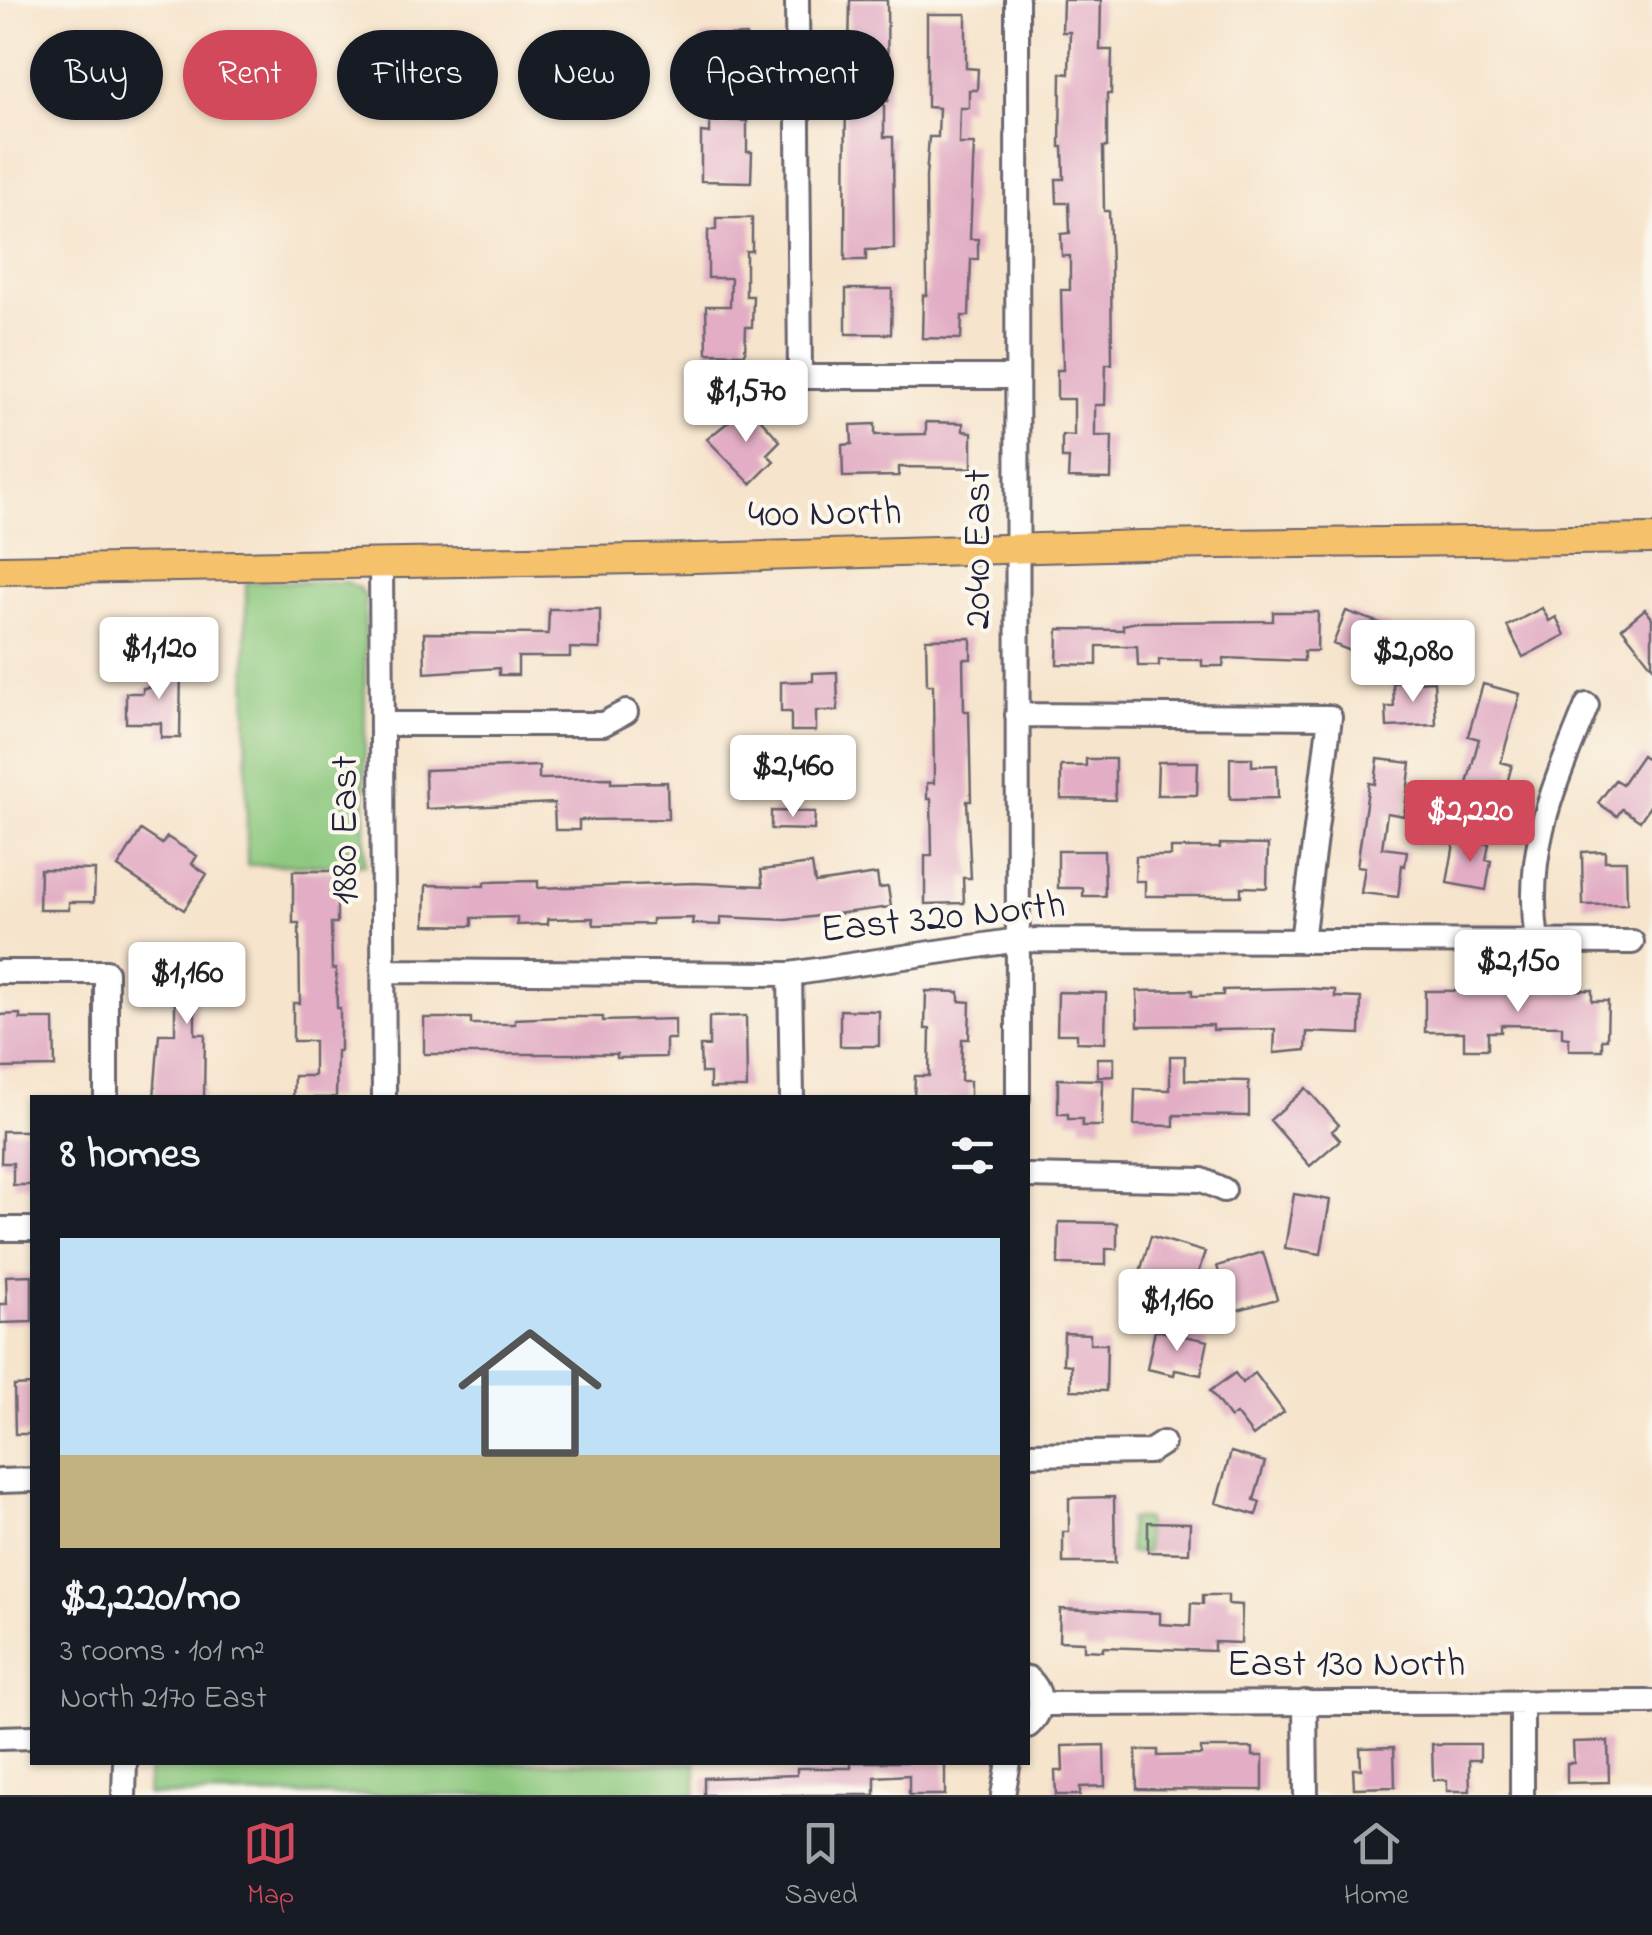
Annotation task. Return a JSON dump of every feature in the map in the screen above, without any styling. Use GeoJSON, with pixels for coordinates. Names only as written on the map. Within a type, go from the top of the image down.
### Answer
{"type":"FeatureCollection","features":[{"type":"Feature","properties":{"kind":"main road","name":"400 North"},"geometry":{"type":"LineString","coordinates":[[0,570],[1141,546],[1652,540]]}},
{"type":"Feature","properties":{"kind":"street"},"geometry":{"type":"LineString","coordinates":[[798,0],[800,377],[1017,376]]}},
{"type":"Feature","properties":{"kind":"street","name":"2040 East"},"geometry":{"type":"LineString","coordinates":[[1017,0],[1018,1095]]}},
{"type":"Feature","properties":{"kind":"street","name":"1880 East"},"geometry":{"type":"LineString","coordinates":[[380,563],[384,1095]]}},
{"type":"Feature","properties":{"kind":"street"},"geometry":{"type":"LineString","coordinates":[[1537,942],[1534,856],[1544,814],[1588,705]]}},
{"type":"Feature","properties":{"kind":"street"},"geometry":{"type":"LineString","coordinates":[[384,724],[603,724],[626,712]]}},
{"type":"Feature","properties":{"kind":"street"},"geometry":{"type":"LineString","coordinates":[[1017,715],[1330,717],[1302,941]]}},
{"type":"Feature","properties":{"kind":"street","name":"East 320 North"},"geometry":{"type":"LineString","coordinates":[[384,971],[790,974],[1018,940],[1632,942]]}},
{"type":"Feature","properties":{"kind":"street"},"geometry":{"type":"LineString","coordinates":[[0,972],[106,972],[106,1095]]}},
{"type":"Feature","properties":{"kind":"street"},"geometry":{"type":"LineString","coordinates":[[790,974],[792,1095]]}},
{"type":"Feature","properties":{"kind":"street"},"geometry":{"type":"LineString","coordinates":[[1030,1176],[1202,1180],[1224,1190]]}},
{"type":"Feature","properties":{"kind":"street"},"geometry":{"type":"LineString","coordinates":[[0,1229],[30,1229]]}},
{"type":"Feature","properties":{"kind":"street"},"geometry":{"type":"LineString","coordinates":[[1030,1454],[1149,1452],[1163,1443]]}},
{"type":"Feature","properties":{"kind":"street"},"geometry":{"type":"LineString","coordinates":[[0,1481],[30,1480]]}},
{"type":"Feature","properties":{"kind":"street"},"geometry":{"type":"LineString","coordinates":[[1030,1680],[1037,1688],[1041,1704],[1030,1724]]}},
{"type":"Feature","properties":{"kind":"street"},"geometry":{"type":"LineString","coordinates":[[1306,1702],[1306,1795]]}},
{"type":"Feature","properties":{"kind":"street"},"geometry":{"type":"LineString","coordinates":[[1522,1702],[1522,1795]]}},
{"type":"Feature","properties":{"kind":"street","name":"East 130 North"},"geometry":{"type":"LineString","coordinates":[[1041,1704],[1652,1702]]}},
{"type":"Feature","properties":{"kind":"street"},"geometry":{"type":"LineString","coordinates":[[0,1738],[30,1738]]}},
{"type":"Feature","properties":{"kind":"street"},"geometry":{"type":"LineString","coordinates":[[124,1765],[124,1795]]}},
{"type":"Feature","properties":{"kind":"street"},"geometry":{"type":"LineString","coordinates":[[1003,1795],[1008,1765]]}},
{"type":"Feature","properties":{"kind":"green space"},"geometry":{"type":"Polygon","coordinates":[[[246,582],[347,582],[359,588],[365,598],[365,865],[247,865],[246,582]]]}},
{"type":"Feature","properties":{"kind":"green space"},"geometry":{"type":"Polygon","coordinates":[[[1129,1519],[1146,1519],[1146,1553],[1129,1553],[1129,1519]]]}},
{"type":"Feature","properties":{"kind":"green space"},"geometry":{"type":"Polygon","coordinates":[[[149,1765],[696,1765],[696,1795],[147,1795],[149,1765]]]}},
{"type":"Feature","properties":{"kind":"building"},"geometry":{"type":"Polygon","coordinates":[[[850,0],[887,0],[887,30],[849,30],[850,0]]]}},
{"type":"Feature","properties":{"kind":"building"},"geometry":{"type":"Polygon","coordinates":[[[1063,0],[1101,0],[1100,50],[1112,50],[1107,147],[1103,147],[1104,211],[1109,211],[1112,364],[1106,364],[1105,405],[1095,405],[1095,436],[1112,436],[1111,479],[1068,478],[1069,458],[1062,458],[1062,435],[1074,436],[1074,399],[1057,399],[1057,370],[1063,370],[1061,290],[1070,290],[1070,256],[1062,256],[1061,234],[1070,233],[1069,203],[1057,203],[1056,179],[1064,179],[1060,147],[1061,73],[1069,74],[1070,32],[1062,32],[1063,0]]]}},
{"type":"Feature","properties":{"kind":"building"},"geometry":{"type":"Polygon","coordinates":[[[927,14],[966,14],[966,68],[978,69],[977,90],[969,90],[969,108],[960,108],[959,144],[974,144],[970,239],[978,239],[978,259],[971,259],[969,316],[962,316],[961,339],[922,338],[923,295],[927,295],[926,177],[929,137],[938,137],[939,108],[927,107],[927,14]]]}},
{"type":"Feature","properties":{"kind":"building"},"geometry":{"type":"Polygon","coordinates":[[[710,120],[747,121],[751,182],[701,181],[701,132],[710,133],[710,120]]]}},
{"type":"Feature","properties":{"kind":"building"},"geometry":{"type":"Polygon","coordinates":[[[846,120],[884,120],[884,137],[893,137],[894,249],[866,250],[866,260],[845,260],[846,120]]]}},
{"type":"Feature","properties":{"kind":"building"},"geometry":{"type":"Polygon","coordinates":[[[716,218],[752,218],[752,251],[746,251],[746,296],[753,296],[752,327],[746,327],[745,354],[707,353],[706,306],[730,306],[731,278],[708,278],[708,230],[716,230],[716,218]]]}},
{"type":"Feature","properties":{"kind":"building"},"geometry":{"type":"Polygon","coordinates":[[[846,289],[892,289],[891,334],[846,334],[846,289]]]}},
{"type":"Feature","properties":{"kind":"building"},"geometry":{"type":"Polygon","coordinates":[[[754,412],[780,441],[767,454],[774,461],[751,484],[707,439],[737,415],[743,422],[754,412]]]}},
{"type":"Feature","properties":{"kind":"building"},"geometry":{"type":"Polygon","coordinates":[[[926,422],[963,423],[963,431],[972,432],[972,468],[899,467],[899,476],[843,477],[842,445],[852,444],[851,425],[875,424],[875,435],[926,434],[926,422]]]}},
{"type":"Feature","properties":{"kind":"building"},"geometry":{"type":"Polygon","coordinates":[[[1542,608],[1549,621],[1556,617],[1565,635],[1523,657],[1507,626],[1542,608]]]}},
{"type":"Feature","properties":{"kind":"building"},"geometry":{"type":"Polygon","coordinates":[[[549,609],[600,609],[600,649],[570,648],[570,657],[518,657],[518,675],[499,675],[499,668],[425,673],[424,633],[548,634],[549,609]]]}},
{"type":"Feature","properties":{"kind":"building"},"geometry":{"type":"Polygon","coordinates":[[[1645,609],[1652,618],[1652,666],[1622,628],[1645,609]]]}},
{"type":"Feature","properties":{"kind":"building"},"geometry":{"type":"Polygon","coordinates":[[[1346,611],[1391,627],[1382,652],[1389,654],[1382,672],[1353,662],[1356,653],[1333,644],[1346,611]]]}},
{"type":"Feature","properties":{"kind":"building"},"geometry":{"type":"Polygon","coordinates":[[[1273,612],[1318,612],[1317,651],[1304,651],[1304,661],[1224,658],[1223,666],[1202,666],[1202,660],[1159,660],[1159,666],[1138,666],[1137,646],[1097,646],[1097,665],[1057,664],[1058,629],[1123,630],[1123,625],[1137,622],[1273,621],[1273,612]]]}},
{"type":"Feature","properties":{"kind":"building"},"geometry":{"type":"Polygon","coordinates":[[[971,638],[971,659],[963,659],[964,711],[969,711],[971,801],[967,801],[971,878],[963,878],[964,903],[925,904],[925,856],[932,856],[927,783],[934,783],[933,685],[927,685],[926,639],[971,638]]]}},
{"type":"Feature","properties":{"kind":"building"},"geometry":{"type":"Polygon","coordinates":[[[161,661],[181,661],[180,738],[161,738],[161,723],[126,723],[126,693],[162,687],[161,661]]]}},
{"type":"Feature","properties":{"kind":"building"},"geometry":{"type":"Polygon","coordinates":[[[837,672],[838,711],[816,711],[816,731],[791,731],[791,712],[781,712],[781,682],[813,681],[813,673],[837,672]]]}},
{"type":"Feature","properties":{"kind":"building"},"geometry":{"type":"Polygon","coordinates":[[[1434,681],[1436,725],[1387,727],[1386,707],[1394,707],[1393,683],[1434,681]]]}},
{"type":"Feature","properties":{"kind":"building"},"geometry":{"type":"Polygon","coordinates":[[[1483,684],[1520,694],[1501,762],[1512,765],[1498,816],[1461,806],[1479,739],[1468,736],[1483,684]]]}},
{"type":"Feature","properties":{"kind":"building"},"geometry":{"type":"Polygon","coordinates":[[[1642,755],[1652,762],[1652,803],[1640,821],[1622,809],[1617,816],[1598,803],[1615,780],[1622,784],[1642,755]]]}},
{"type":"Feature","properties":{"kind":"building"},"geometry":{"type":"Polygon","coordinates":[[[1230,758],[1252,758],[1252,766],[1277,765],[1278,798],[1230,799],[1230,758]]]}},
{"type":"Feature","properties":{"kind":"building"},"geometry":{"type":"Polygon","coordinates":[[[1086,759],[1115,759],[1115,800],[1061,799],[1061,766],[1086,766],[1086,759]]]}},
{"type":"Feature","properties":{"kind":"building"},"geometry":{"type":"Polygon","coordinates":[[[1378,759],[1411,763],[1404,816],[1387,813],[1382,848],[1407,851],[1398,897],[1361,893],[1365,867],[1357,866],[1369,783],[1375,784],[1378,759]]]}},
{"type":"Feature","properties":{"kind":"building"},"geometry":{"type":"Polygon","coordinates":[[[1158,762],[1198,762],[1197,795],[1157,795],[1158,762]]]}},
{"type":"Feature","properties":{"kind":"building"},"geometry":{"type":"Polygon","coordinates":[[[539,766],[539,779],[667,782],[668,819],[579,820],[579,830],[555,830],[554,803],[426,809],[425,770],[539,766]]]}},
{"type":"Feature","properties":{"kind":"building"},"geometry":{"type":"Polygon","coordinates":[[[771,811],[815,812],[814,830],[771,829],[771,811]]]}},
{"type":"Feature","properties":{"kind":"building"},"geometry":{"type":"Polygon","coordinates":[[[141,830],[162,844],[167,837],[197,856],[192,864],[207,874],[184,910],[118,867],[141,830]]]}},
{"type":"Feature","properties":{"kind":"building"},"geometry":{"type":"Polygon","coordinates":[[[1455,838],[1489,844],[1486,860],[1491,861],[1486,890],[1447,883],[1455,838]]]}},
{"type":"Feature","properties":{"kind":"building"},"geometry":{"type":"Polygon","coordinates":[[[1220,844],[1268,845],[1267,888],[1241,887],[1241,896],[1145,896],[1145,881],[1135,881],[1136,856],[1171,856],[1171,848],[1220,848],[1220,844]]]}},
{"type":"Feature","properties":{"kind":"building"},"geometry":{"type":"Polygon","coordinates":[[[1058,851],[1104,851],[1105,896],[1083,896],[1083,888],[1058,888],[1058,851]]]}},
{"type":"Feature","properties":{"kind":"building"},"geometry":{"type":"Polygon","coordinates":[[[1605,851],[1605,861],[1626,861],[1627,904],[1583,905],[1582,852],[1605,851]]]}},
{"type":"Feature","properties":{"kind":"building"},"geometry":{"type":"Polygon","coordinates":[[[812,864],[815,883],[877,874],[879,888],[888,887],[891,907],[787,920],[721,917],[721,925],[692,924],[693,918],[652,919],[652,924],[594,925],[593,918],[548,919],[548,924],[517,925],[517,917],[472,918],[472,926],[425,925],[426,885],[484,886],[484,882],[538,881],[538,888],[694,883],[763,886],[761,870],[812,864]]]}},
{"type":"Feature","properties":{"kind":"building"},"geometry":{"type":"Polygon","coordinates":[[[40,869],[95,870],[94,902],[69,902],[69,910],[39,910],[40,869]]]}},
{"type":"Feature","properties":{"kind":"building"},"geometry":{"type":"Polygon","coordinates":[[[293,871],[337,871],[337,923],[331,923],[332,969],[336,969],[340,1008],[336,1095],[293,1095],[294,1076],[314,1076],[314,1041],[293,1041],[293,1003],[300,1003],[299,923],[293,923],[293,871]]]}},
{"type":"Feature","properties":{"kind":"building"},"geometry":{"type":"Polygon","coordinates":[[[177,952],[223,952],[223,995],[195,995],[195,1034],[205,1034],[204,1095],[154,1095],[159,1034],[175,1034],[175,996],[168,996],[168,975],[177,975],[177,952]]]}},
{"type":"Feature","properties":{"kind":"building"},"geometry":{"type":"Polygon","coordinates":[[[1192,990],[1192,996],[1223,995],[1223,990],[1335,990],[1335,997],[1361,998],[1360,1034],[1307,1032],[1306,1050],[1274,1053],[1275,1029],[1138,1026],[1137,991],[1192,990]]]}},
{"type":"Feature","properties":{"kind":"building"},"geometry":{"type":"Polygon","coordinates":[[[1592,990],[1592,1001],[1608,1001],[1607,1039],[1602,1039],[1602,1050],[1569,1050],[1569,1038],[1562,1037],[1562,1026],[1501,1025],[1501,1032],[1488,1032],[1488,1049],[1464,1049],[1464,1032],[1425,1032],[1425,991],[1592,990]]]}},
{"type":"Feature","properties":{"kind":"building"},"geometry":{"type":"Polygon","coordinates":[[[926,991],[959,992],[959,1001],[970,1002],[969,1039],[962,1039],[961,1081],[970,1081],[970,1095],[914,1095],[915,1076],[929,1076],[930,1029],[925,1029],[926,991]]]}},
{"type":"Feature","properties":{"kind":"building"},"geometry":{"type":"Polygon","coordinates":[[[1058,992],[1106,993],[1105,1043],[1077,1042],[1077,1034],[1057,1034],[1058,992]]]}},
{"type":"Feature","properties":{"kind":"building"},"geometry":{"type":"Polygon","coordinates":[[[840,1010],[879,1011],[879,1046],[840,1046],[840,1010]]]}},
{"type":"Feature","properties":{"kind":"building"},"geometry":{"type":"Polygon","coordinates":[[[20,1014],[20,1019],[54,1019],[55,1067],[0,1068],[0,1015],[20,1014]]]}},
{"type":"Feature","properties":{"kind":"building"},"geometry":{"type":"Polygon","coordinates":[[[746,1016],[747,1088],[710,1088],[710,1073],[701,1073],[700,1046],[709,1046],[709,1017],[746,1016]]]}},
{"type":"Feature","properties":{"kind":"building"},"geometry":{"type":"Polygon","coordinates":[[[603,1017],[603,1021],[675,1019],[675,1039],[666,1039],[666,1057],[424,1054],[424,1018],[471,1018],[471,1024],[515,1024],[515,1019],[603,1017]]]}},
{"type":"Feature","properties":{"kind":"building"},"geometry":{"type":"Polygon","coordinates":[[[1170,1056],[1185,1056],[1185,1080],[1249,1081],[1249,1116],[1174,1115],[1174,1126],[1134,1125],[1135,1089],[1170,1090],[1170,1056]]]}},
{"type":"Feature","properties":{"kind":"building"},"geometry":{"type":"Polygon","coordinates":[[[1097,1058],[1114,1058],[1114,1076],[1098,1077],[1097,1058]]]}},
{"type":"Feature","properties":{"kind":"building"},"geometry":{"type":"Polygon","coordinates":[[[1058,1079],[1103,1080],[1102,1126],[1082,1126],[1082,1119],[1058,1114],[1058,1079]]]}},
{"type":"Feature","properties":{"kind":"building"},"geometry":{"type":"Polygon","coordinates":[[[1306,1088],[1339,1125],[1332,1131],[1340,1140],[1310,1166],[1270,1120],[1306,1088]]]}},
{"type":"Feature","properties":{"kind":"building"},"geometry":{"type":"Polygon","coordinates":[[[2,1131],[30,1131],[30,1185],[13,1185],[13,1163],[1,1163],[2,1131]]]}},
{"type":"Feature","properties":{"kind":"building"},"geometry":{"type":"Polygon","coordinates":[[[1294,1194],[1330,1200],[1321,1254],[1285,1248],[1294,1194]]]}},
{"type":"Feature","properties":{"kind":"building"},"geometry":{"type":"Polygon","coordinates":[[[1059,1222],[1117,1223],[1117,1249],[1106,1249],[1106,1265],[1058,1264],[1059,1222]]]}},
{"type":"Feature","properties":{"kind":"building"},"geometry":{"type":"Polygon","coordinates":[[[1151,1236],[1205,1252],[1193,1289],[1140,1272],[1151,1236]]]}},
{"type":"Feature","properties":{"kind":"building"},"geometry":{"type":"Polygon","coordinates":[[[1263,1252],[1277,1299],[1231,1312],[1217,1266],[1263,1252]]]}},
{"type":"Feature","properties":{"kind":"building"},"geometry":{"type":"Polygon","coordinates":[[[30,1275],[30,1322],[0,1323],[0,1304],[7,1304],[6,1276],[30,1275]]]}},
{"type":"Feature","properties":{"kind":"building"},"geometry":{"type":"Polygon","coordinates":[[[1155,1330],[1208,1341],[1201,1375],[1147,1369],[1155,1330]]]}},
{"type":"Feature","properties":{"kind":"building"},"geometry":{"type":"Polygon","coordinates":[[[1064,1333],[1090,1334],[1090,1344],[1107,1344],[1106,1391],[1071,1390],[1071,1365],[1063,1364],[1064,1333]]]}},
{"type":"Feature","properties":{"kind":"building"},"geometry":{"type":"Polygon","coordinates":[[[1235,1373],[1242,1383],[1255,1373],[1284,1412],[1253,1436],[1236,1414],[1230,1418],[1210,1391],[1235,1373]]]}},
{"type":"Feature","properties":{"kind":"building"},"geometry":{"type":"Polygon","coordinates":[[[30,1385],[30,1434],[15,1434],[14,1386],[30,1385]]]}},
{"type":"Feature","properties":{"kind":"building"},"geometry":{"type":"Polygon","coordinates":[[[1231,1452],[1265,1462],[1254,1500],[1260,1502],[1256,1515],[1216,1503],[1231,1452]]]}},
{"type":"Feature","properties":{"kind":"building"},"geometry":{"type":"Polygon","coordinates":[[[1114,1497],[1115,1563],[1063,1563],[1063,1532],[1069,1532],[1069,1498],[1114,1497]]]}},
{"type":"Feature","properties":{"kind":"building"},"geometry":{"type":"Polygon","coordinates":[[[1148,1522],[1190,1523],[1189,1553],[1148,1552],[1148,1522]]]}},
{"type":"Feature","properties":{"kind":"building"},"geometry":{"type":"Polygon","coordinates":[[[1203,1595],[1228,1595],[1228,1604],[1242,1605],[1241,1643],[1214,1642],[1214,1651],[1103,1647],[1103,1651],[1084,1650],[1084,1642],[1059,1641],[1060,1609],[1160,1613],[1160,1624],[1190,1626],[1191,1603],[1203,1604],[1203,1595]]]}},
{"type":"Feature","properties":{"kind":"building"},"geometry":{"type":"Polygon","coordinates":[[[1608,1741],[1609,1782],[1567,1783],[1567,1763],[1574,1763],[1573,1742],[1608,1741]]]}},
{"type":"Feature","properties":{"kind":"building"},"geometry":{"type":"Polygon","coordinates":[[[1432,1744],[1480,1744],[1480,1760],[1469,1760],[1470,1791],[1447,1791],[1447,1780],[1433,1780],[1432,1744]]]}},
{"type":"Feature","properties":{"kind":"building"},"geometry":{"type":"Polygon","coordinates":[[[1104,1745],[1105,1786],[1080,1787],[1080,1795],[1056,1795],[1055,1771],[1063,1771],[1062,1746],[1104,1745]]]}},
{"type":"Feature","properties":{"kind":"building"},"geometry":{"type":"Polygon","coordinates":[[[1394,1747],[1395,1787],[1354,1788],[1353,1769],[1361,1769],[1360,1748],[1394,1747]]]}},
{"type":"Feature","properties":{"kind":"building"},"geometry":{"type":"Polygon","coordinates":[[[1201,1748],[1253,1748],[1253,1756],[1263,1756],[1263,1790],[1137,1789],[1136,1750],[1158,1750],[1158,1756],[1201,1755],[1201,1748]]]}},
{"type":"Feature","properties":{"kind":"building"},"geometry":{"type":"Polygon","coordinates":[[[945,1765],[945,1795],[909,1795],[909,1775],[875,1777],[875,1795],[704,1795],[704,1778],[797,1775],[797,1768],[945,1765]]]}}]}
